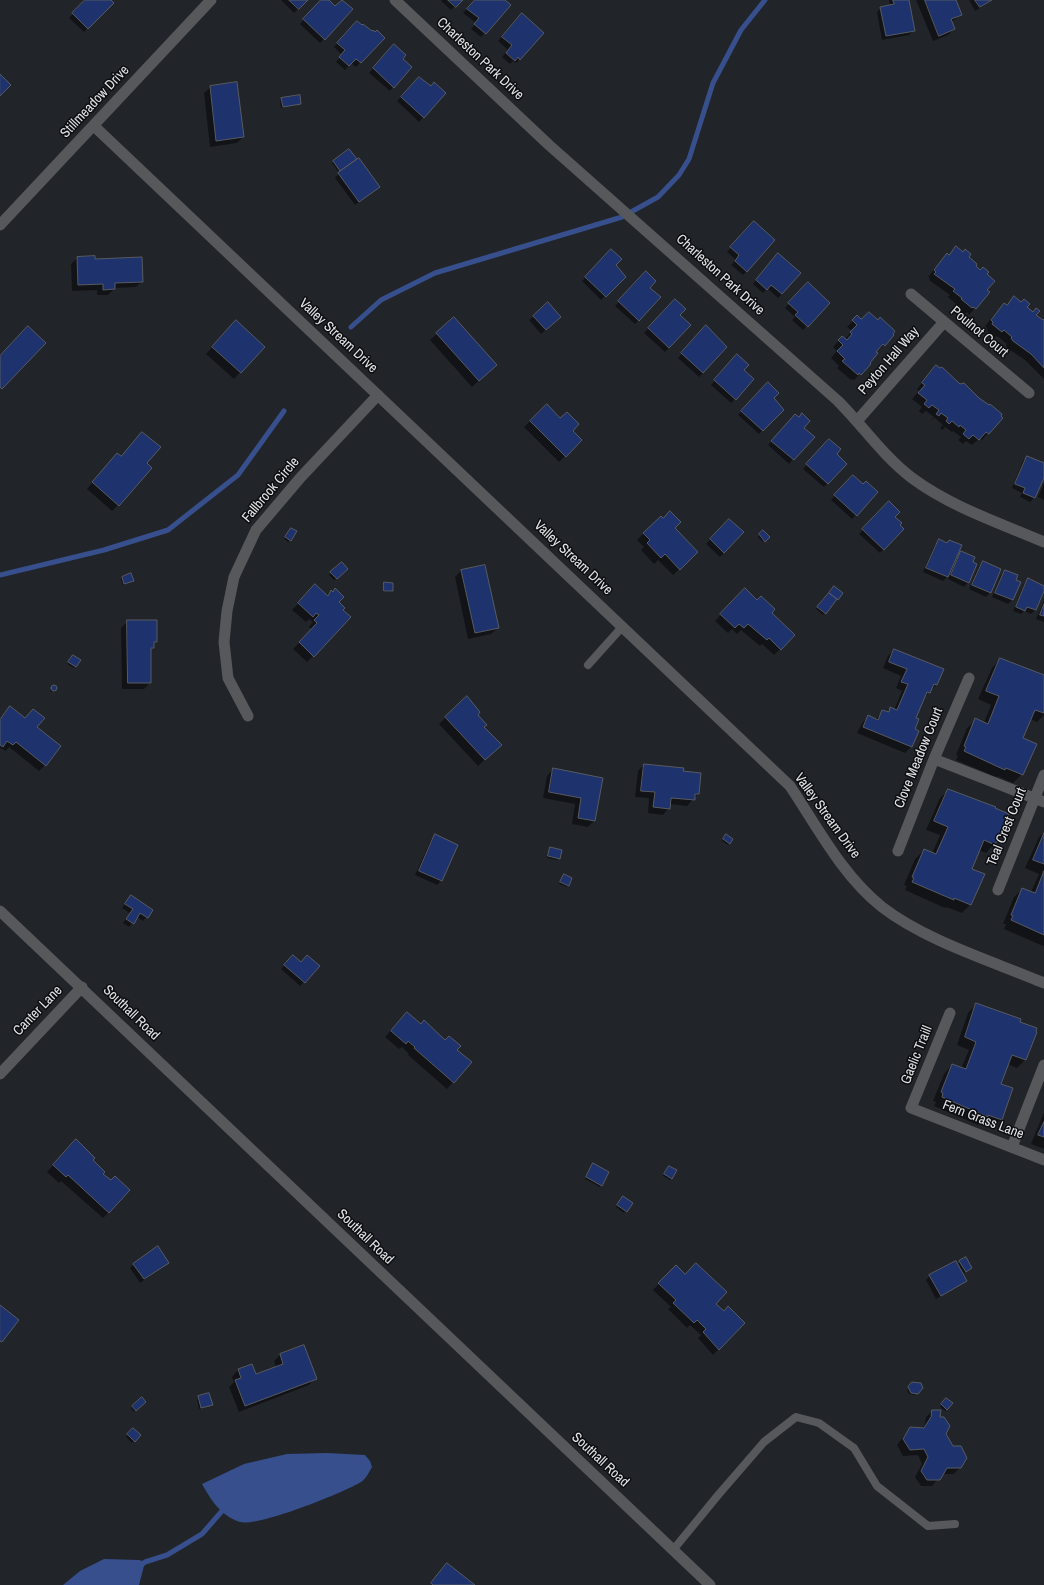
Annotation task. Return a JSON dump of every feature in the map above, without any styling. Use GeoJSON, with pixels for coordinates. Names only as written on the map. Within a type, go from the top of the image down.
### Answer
{"type":"FeatureCollection","features":[{"type":"Feature","properties":{"kind":"street","name":"Stillmeadow Drive"},"geometry":{"type":"LineString","coordinates":[[0,225],[211,0]]}},
{"type":"Feature","properties":{"kind":"street","name":"Charleston Park Drive"},"geometry":{"type":"LineString","coordinates":[[395,0],[550,145],[633,217],[858,420],[880,448],[911,477],[936,494],[1044,542]]}},
{"type":"Feature","properties":{"kind":"street","name":"Valley Stream Drive"},"geometry":{"type":"LineString","coordinates":[[94,126],[790,786],[826,844],[854,878],[882,906],[915,929],[1044,983]]}},
{"type":"Feature","properties":{"kind":"street","name":"Poulnot Court"},"geometry":{"type":"LineString","coordinates":[[911,294],[1029,393]]}},
{"type":"Feature","properties":{"kind":"street","name":"Peyton Hall Way"},"geometry":{"type":"LineString","coordinates":[[858,420],[944,322]]}},
{"type":"Feature","properties":{"kind":"street","name":"Fallbrook Circle"},"geometry":{"type":"LineString","coordinates":[[248,716],[228,678],[226,664],[224,642],[227,611],[234,577],[256,530],[301,477],[378,395]]}},
{"type":"Feature","properties":{"kind":"street","name":"Clove Meadow Court"},"geometry":{"type":"LineString","coordinates":[[898,851],[934,759],[969,678]]}},
{"type":"Feature","properties":{"kind":"street"},"geometry":{"type":"LineString","coordinates":[[934,759],[1039,800]]}},
{"type":"Feature","properties":{"kind":"street","name":"Teal Crest Court"},"geometry":{"type":"LineString","coordinates":[[998,890],[1039,800],[1044,775]]}},
{"type":"Feature","properties":{"kind":"street","name":"Southall Road"},"geometry":{"type":"LineString","coordinates":[[0,910],[710,1585]]}},
{"type":"Feature","properties":{"kind":"street","name":"Canter Lane"},"geometry":{"type":"LineString","coordinates":[[0,1074],[82,987]]}},
{"type":"Feature","properties":{"kind":"street","name":"Gaelic Traill"},"geometry":{"type":"LineString","coordinates":[[911,1108],[950,1013]]}},
{"type":"Feature","properties":{"kind":"street"},"geometry":{"type":"LineString","coordinates":[[1012,1147],[1044,1065]]}},
{"type":"Feature","properties":{"kind":"street","name":"Fern Grass Lane"},"geometry":{"type":"LineString","coordinates":[[911,1108],[1044,1160]]}},
{"type":"Feature","properties":{"kind":"lane"},"geometry":{"type":"LineString","coordinates":[[588,664],[623,626]]}},
{"type":"Feature","properties":{"kind":"lane"},"geometry":{"type":"LineString","coordinates":[[673,1550],[764,1442],[796,1417],[819,1423],[854,1448],[877,1486],[928,1526],[955,1524]]}},
{"type":"Feature","properties":{"kind":"water"},"geometry":{"type":"Polygon","coordinates":[[[327,1453],[365,1455],[370,1461],[372,1467],[363,1481],[351,1487],[320,1501],[264,1519],[250,1522],[240,1522],[227,1516],[217,1507],[202,1484],[244,1464],[287,1454],[327,1453]]]}},
{"type":"Feature","properties":{"kind":"water"},"geometry":{"type":"Polygon","coordinates":[[[104,1559],[139,1560],[145,1562],[139,1585],[63,1585],[80,1571],[104,1559]]]}},
{"type":"Feature","properties":{"kind":"building"},"geometry":{"type":"Polygon","coordinates":[[[85,0],[111,0],[114,3],[88,29],[72,13],[85,0]]]}},
{"type":"Feature","properties":{"kind":"building"},"geometry":{"type":"Polygon","coordinates":[[[289,0],[308,0],[299,9],[289,0]]]}},
{"type":"Feature","properties":{"kind":"building"},"geometry":{"type":"Polygon","coordinates":[[[321,0],[329,0],[335,6],[342,0],[353,9],[325,40],[303,19],[321,0]]]}},
{"type":"Feature","properties":{"kind":"building"},"geometry":{"type":"Polygon","coordinates":[[[448,0],[463,0],[456,7],[448,0]]]}},
{"type":"Feature","properties":{"kind":"building"},"geometry":{"type":"Polygon","coordinates":[[[475,0],[505,0],[511,5],[486,34],[474,24],[479,18],[467,9],[475,0]]]}},
{"type":"Feature","properties":{"kind":"building"},"geometry":{"type":"Polygon","coordinates":[[[893,0],[909,0],[915,31],[886,36],[880,7],[894,4],[893,0]]]}},
{"type":"Feature","properties":{"kind":"building"},"geometry":{"type":"Polygon","coordinates":[[[925,0],[956,0],[962,15],[951,19],[955,29],[939,36],[925,0]]]}},
{"type":"Feature","properties":{"kind":"building"},"geometry":{"type":"Polygon","coordinates":[[[975,0],[992,0],[980,7],[975,0]]]}},
{"type":"Feature","properties":{"kind":"building"},"geometry":{"type":"Polygon","coordinates":[[[522,13],[544,33],[520,60],[518,57],[515,61],[506,53],[512,45],[502,37],[522,13]]]}},
{"type":"Feature","properties":{"kind":"building"},"geometry":{"type":"Polygon","coordinates":[[[357,21],[372,31],[373,30],[375,32],[377,30],[385,38],[361,63],[356,59],[349,66],[339,57],[345,50],[337,43],[357,21]]]}},
{"type":"Feature","properties":{"kind":"building"},"geometry":{"type":"Polygon","coordinates":[[[394,44],[406,55],[403,59],[412,67],[394,88],[373,68],[394,44]]]}},
{"type":"Feature","properties":{"kind":"building"},"geometry":{"type":"Polygon","coordinates":[[[0,74],[11,85],[0,96],[0,74]]]}},
{"type":"Feature","properties":{"kind":"building"},"geometry":{"type":"Polygon","coordinates":[[[419,77],[431,86],[434,82],[446,93],[424,118],[401,97],[419,77]]]}},
{"type":"Feature","properties":{"kind":"building"},"geometry":{"type":"Polygon","coordinates":[[[237,82],[244,137],[216,141],[210,86],[237,82]]]}},
{"type":"Feature","properties":{"kind":"building"},"geometry":{"type":"Polygon","coordinates":[[[300,95],[301,104],[283,107],[281,98],[300,95]]]}},
{"type":"Feature","properties":{"kind":"building"},"geometry":{"type":"Polygon","coordinates":[[[349,149],[357,159],[340,171],[333,161],[349,149]]]}},
{"type":"Feature","properties":{"kind":"building"},"geometry":{"type":"Polygon","coordinates":[[[359,158],[380,187],[359,202],[338,173],[359,158]]]}},
{"type":"Feature","properties":{"kind":"building"},"geometry":{"type":"Polygon","coordinates":[[[754,221],[775,240],[747,272],[735,261],[739,255],[730,247],[754,221]]]}},
{"type":"Feature","properties":{"kind":"building"},"geometry":{"type":"Polygon","coordinates":[[[956,246],[963,252],[965,249],[971,254],[969,257],[977,264],[976,266],[980,270],[983,267],[989,272],[987,274],[995,281],[987,290],[990,292],[976,309],[973,307],[972,308],[961,299],[962,298],[953,291],[955,289],[934,274],[936,272],[934,270],[947,253],[949,255],[956,246]]]}},
{"type":"Feature","properties":{"kind":"building"},"geometry":{"type":"Polygon","coordinates":[[[611,249],[622,259],[616,265],[626,277],[606,297],[585,277],[611,249]]]}},
{"type":"Feature","properties":{"kind":"building"},"geometry":{"type":"Polygon","coordinates":[[[778,253],[801,273],[782,294],[771,285],[767,290],[756,280],[778,253]]]}},
{"type":"Feature","properties":{"kind":"building"},"geometry":{"type":"Polygon","coordinates":[[[95,256],[95,259],[142,257],[143,282],[115,283],[115,289],[103,290],[103,284],[78,285],[77,257],[95,256]]]}},
{"type":"Feature","properties":{"kind":"building"},"geometry":{"type":"Polygon","coordinates":[[[646,271],[656,281],[650,288],[661,297],[639,321],[618,301],[646,271]]]}},
{"type":"Feature","properties":{"kind":"building"},"geometry":{"type":"Polygon","coordinates":[[[808,282],[830,303],[808,327],[795,315],[798,312],[788,303],[808,282]]]}},
{"type":"Feature","properties":{"kind":"building"},"geometry":{"type":"Polygon","coordinates":[[[1014,296],[1021,302],[1024,299],[1030,304],[1027,307],[1033,312],[1036,308],[1040,311],[1036,315],[1043,320],[1044,319],[1044,368],[1031,354],[1013,341],[1011,338],[1012,337],[1004,330],[1002,332],[992,324],[993,322],[991,320],[1004,303],[1007,305],[1014,296]]]}},
{"type":"Feature","properties":{"kind":"building"},"geometry":{"type":"Polygon","coordinates":[[[675,299],[686,309],[680,315],[691,325],[669,348],[648,328],[675,299]]]}},
{"type":"Feature","properties":{"kind":"building"},"geometry":{"type":"Polygon","coordinates":[[[548,302],[561,317],[546,330],[533,316],[548,302]]]}},
{"type":"Feature","properties":{"kind":"building"},"geometry":{"type":"Polygon","coordinates":[[[869,312],[878,320],[880,317],[895,331],[893,334],[894,335],[885,346],[883,344],[876,352],[878,353],[870,363],[871,364],[861,375],[859,373],[858,375],[842,361],[845,359],[837,351],[843,345],[838,340],[842,336],[847,340],[852,334],[850,332],[857,325],[852,320],[857,315],[861,319],[869,312]]]}},
{"type":"Feature","properties":{"kind":"building"},"geometry":{"type":"Polygon","coordinates":[[[454,317],[497,365],[479,381],[436,333],[454,317]]]}},
{"type":"Feature","properties":{"kind":"building"},"geometry":{"type":"Polygon","coordinates":[[[236,320],[265,347],[241,373],[212,347],[236,320]]]}},
{"type":"Feature","properties":{"kind":"building"},"geometry":{"type":"Polygon","coordinates":[[[706,325],[727,347],[703,373],[681,353],[706,325]]]}},
{"type":"Feature","properties":{"kind":"building"},"geometry":{"type":"Polygon","coordinates":[[[28,326],[46,343],[2,389],[0,387],[0,356],[28,326]]]}},
{"type":"Feature","properties":{"kind":"building"},"geometry":{"type":"Polygon","coordinates":[[[737,354],[749,365],[744,370],[754,379],[736,400],[714,380],[737,354]]]}},
{"type":"Feature","properties":{"kind":"building"},"geometry":{"type":"Polygon","coordinates":[[[936,365],[940,368],[942,367],[960,384],[964,383],[979,398],[989,405],[990,404],[1002,414],[1001,416],[1003,418],[989,434],[986,432],[979,440],[973,435],[969,439],[963,434],[966,430],[960,425],[959,427],[952,421],[949,424],[946,421],[948,418],[941,413],[939,416],[936,414],[939,410],[932,405],[929,408],[924,404],[927,400],[918,393],[925,385],[922,383],[936,365]]]}},
{"type":"Feature","properties":{"kind":"building"},"geometry":{"type":"Polygon","coordinates":[[[768,382],[779,393],[774,398],[784,410],[763,431],[741,411],[768,382]]]}},
{"type":"Feature","properties":{"kind":"building"},"geometry":{"type":"Polygon","coordinates":[[[547,404],[560,418],[567,412],[579,424],[573,431],[582,440],[566,457],[530,421],[547,404]]]}},
{"type":"Feature","properties":{"kind":"building"},"geometry":{"type":"Polygon","coordinates":[[[802,413],[810,421],[804,428],[815,437],[794,460],[771,441],[795,414],[799,417],[802,413]]]}},
{"type":"Feature","properties":{"kind":"building"},"geometry":{"type":"Polygon","coordinates":[[[142,432],[161,447],[147,463],[152,468],[119,506],[92,482],[117,453],[121,456],[142,432]]]}},
{"type":"Feature","properties":{"kind":"building"},"geometry":{"type":"Polygon","coordinates":[[[829,439],[841,449],[837,454],[847,464],[828,484],[806,464],[829,439]]]}},
{"type":"Feature","properties":{"kind":"building"},"geometry":{"type":"Polygon","coordinates":[[[1027,456],[1044,463],[1044,478],[1035,498],[1023,493],[1025,488],[1015,484],[1027,456]]]}},
{"type":"Feature","properties":{"kind":"building"},"geometry":{"type":"Polygon","coordinates":[[[853,475],[863,484],[866,481],[878,492],[857,516],[834,495],[853,475]]]}},
{"type":"Feature","properties":{"kind":"building"},"geometry":{"type":"Polygon","coordinates":[[[889,501],[900,512],[895,517],[902,523],[900,525],[904,529],[884,550],[862,529],[889,501]]]}},
{"type":"Feature","properties":{"kind":"building"},"geometry":{"type":"Polygon","coordinates":[[[670,511],[681,522],[675,528],[698,552],[680,570],[665,554],[661,558],[647,543],[650,540],[643,533],[661,516],[663,518],[670,511]]]}},
{"type":"Feature","properties":{"kind":"building"},"geometry":{"type":"Polygon","coordinates":[[[729,519],[744,532],[724,553],[710,539],[729,519]]]}},
{"type":"Feature","properties":{"kind":"building"},"geometry":{"type":"Polygon","coordinates":[[[291,528],[297,531],[291,541],[285,537],[291,528]]]}},
{"type":"Feature","properties":{"kind":"building"},"geometry":{"type":"Polygon","coordinates":[[[763,530],[770,537],[765,542],[759,534],[763,530]]]}},
{"type":"Feature","properties":{"kind":"building"},"geometry":{"type":"Polygon","coordinates":[[[939,539],[947,543],[949,540],[962,545],[948,577],[926,568],[939,539]]]}},
{"type":"Feature","properties":{"kind":"building"},"geometry":{"type":"Polygon","coordinates":[[[961,551],[975,557],[973,562],[977,564],[969,583],[951,575],[961,551]]]}},
{"type":"Feature","properties":{"kind":"building"},"geometry":{"type":"Polygon","coordinates":[[[983,561],[1001,569],[991,593],[972,585],[983,561]]]}},
{"type":"Feature","properties":{"kind":"building"},"geometry":{"type":"Polygon","coordinates":[[[342,562],[348,569],[337,579],[330,572],[342,562]]]}},
{"type":"Feature","properties":{"kind":"building"},"geometry":{"type":"Polygon","coordinates":[[[485,565],[499,628],[475,633],[461,570],[485,565]]]}},
{"type":"Feature","properties":{"kind":"building"},"geometry":{"type":"Polygon","coordinates":[[[1005,570],[1018,575],[1016,580],[1021,582],[1013,600],[995,593],[1005,570]]]}},
{"type":"Feature","properties":{"kind":"building"},"geometry":{"type":"Polygon","coordinates":[[[131,573],[134,581],[124,584],[122,577],[131,573]]]}},
{"type":"Feature","properties":{"kind":"building"},"geometry":{"type":"Polygon","coordinates":[[[1028,578],[1044,586],[1044,591],[1036,610],[1027,607],[1025,611],[1016,607],[1028,578]]]}},
{"type":"Feature","properties":{"kind":"building"},"geometry":{"type":"Polygon","coordinates":[[[384,582],[393,583],[393,591],[384,591],[384,582]]]}},
{"type":"Feature","properties":{"kind":"building"},"geometry":{"type":"Polygon","coordinates":[[[315,584],[328,596],[331,590],[333,592],[335,588],[344,597],[339,602],[345,608],[343,610],[351,617],[314,657],[299,642],[317,623],[314,620],[319,615],[316,613],[313,617],[298,603],[315,584]]]}},
{"type":"Feature","properties":{"kind":"building"},"geometry":{"type":"Polygon","coordinates":[[[834,586],[843,593],[838,600],[829,593],[834,586]]]}},
{"type":"Feature","properties":{"kind":"building"},"geometry":{"type":"Polygon","coordinates":[[[745,588],[757,600],[761,596],[775,609],[772,613],[795,635],[781,650],[769,638],[767,640],[748,624],[744,628],[739,624],[735,628],[720,614],[745,588]]]}},
{"type":"Feature","properties":{"kind":"building"},"geometry":{"type":"Polygon","coordinates":[[[829,593],[837,599],[826,614],[817,607],[829,593]]]}},
{"type":"Feature","properties":{"kind":"building"},"geometry":{"type":"Polygon","coordinates":[[[1044,604],[1044,616],[1040,615],[1044,604]]]}},
{"type":"Feature","properties":{"kind":"building"},"geometry":{"type":"Polygon","coordinates":[[[127,620],[157,620],[157,642],[154,642],[154,648],[151,648],[151,683],[128,683],[127,620]]]}},
{"type":"Feature","properties":{"kind":"building"},"geometry":{"type":"Polygon","coordinates":[[[894,649],[944,669],[937,685],[934,684],[930,693],[927,692],[916,718],[919,719],[915,729],[919,731],[912,747],[863,727],[868,715],[878,720],[882,710],[889,712],[890,707],[897,710],[908,684],[901,682],[907,669],[889,662],[894,649]]]}},
{"type":"Feature","properties":{"kind":"building"},"geometry":{"type":"Polygon","coordinates":[[[73,655],[81,660],[76,667],[68,662],[73,655]]]}},
{"type":"Feature","properties":{"kind":"building"},"geometry":{"type":"Polygon","coordinates":[[[1000,658],[1044,675],[1044,713],[1035,710],[1023,738],[1037,744],[1023,775],[1006,768],[1005,770],[964,751],[966,747],[964,746],[975,718],[988,724],[999,696],[986,691],[1000,658]]]}},
{"type":"Feature","properties":{"kind":"building"},"geometry":{"type":"Polygon","coordinates":[[[54,685],[57,688],[54,691],[51,688],[54,685]]]}},
{"type":"Feature","properties":{"kind":"building"},"geometry":{"type":"Polygon","coordinates":[[[467,696],[480,712],[478,715],[487,725],[484,727],[502,745],[485,760],[445,717],[467,696]]]}},
{"type":"Feature","properties":{"kind":"building"},"geometry":{"type":"Polygon","coordinates":[[[10,706],[25,718],[33,709],[45,718],[37,727],[61,746],[46,766],[16,742],[13,745],[7,741],[3,747],[0,745],[0,720],[10,706]]]}},
{"type":"Feature","properties":{"kind":"building"},"geometry":{"type":"Polygon","coordinates":[[[644,764],[684,768],[683,771],[701,773],[699,794],[695,794],[695,800],[671,798],[670,809],[653,807],[655,792],[641,791],[644,764]]]}},
{"type":"Feature","properties":{"kind":"building"},"geometry":{"type":"Polygon","coordinates":[[[553,768],[603,778],[595,821],[578,818],[581,798],[549,792],[553,768]]]}},
{"type":"Feature","properties":{"kind":"building"},"geometry":{"type":"Polygon","coordinates":[[[948,789],[996,807],[995,808],[1009,814],[995,845],[984,840],[972,869],[985,874],[971,905],[954,898],[954,900],[912,882],[914,878],[912,877],[924,849],[936,854],[948,827],[934,821],[948,789]]]}},
{"type":"Feature","properties":{"kind":"building"},"geometry":{"type":"Polygon","coordinates":[[[1044,833],[1044,864],[1033,860],[1044,833]]]}},
{"type":"Feature","properties":{"kind":"building"},"geometry":{"type":"Polygon","coordinates":[[[435,834],[458,845],[442,881],[419,871],[435,834]]]}},
{"type":"Feature","properties":{"kind":"building"},"geometry":{"type":"Polygon","coordinates":[[[726,834],[733,839],[730,844],[723,839],[726,834]]]}},
{"type":"Feature","properties":{"kind":"building"},"geometry":{"type":"Polygon","coordinates":[[[550,847],[562,850],[560,859],[548,856],[550,847]]]}},
{"type":"Feature","properties":{"kind":"building"},"geometry":{"type":"Polygon","coordinates":[[[1044,871],[1044,935],[1011,920],[1013,916],[1011,915],[1022,888],[1035,893],[1044,871]]]}},
{"type":"Feature","properties":{"kind":"building"},"geometry":{"type":"Polygon","coordinates":[[[564,874],[572,878],[569,886],[560,882],[564,874]]]}},
{"type":"Feature","properties":{"kind":"building"},"geometry":{"type":"Polygon","coordinates":[[[131,895],[153,910],[148,918],[140,913],[134,924],[126,919],[133,909],[125,904],[131,895]]]}},
{"type":"Feature","properties":{"kind":"building"},"geometry":{"type":"Polygon","coordinates":[[[293,955],[301,962],[307,955],[320,966],[305,983],[284,965],[293,955]]]}},
{"type":"Feature","properties":{"kind":"building"},"geometry":{"type":"Polygon","coordinates":[[[976,1003],[1021,1019],[1020,1022],[1037,1028],[1037,1032],[1026,1060],[1012,1055],[1001,1084],[1013,1088],[1002,1120],[988,1115],[988,1117],[942,1097],[943,1093],[941,1092],[952,1064],[966,1069],[976,1042],[965,1037],[976,1003]]]}},
{"type":"Feature","properties":{"kind":"building"},"geometry":{"type":"Polygon","coordinates":[[[407,1012],[421,1024],[424,1020],[445,1040],[449,1036],[461,1046],[457,1050],[472,1062],[454,1083],[408,1041],[406,1044],[391,1031],[407,1012]]]}},
{"type":"Feature","properties":{"kind":"building"},"geometry":{"type":"Polygon","coordinates":[[[1044,1122],[1044,1137],[1038,1135],[1044,1122]]]}},
{"type":"Feature","properties":{"kind":"building"},"geometry":{"type":"Polygon","coordinates":[[[76,1139],[95,1158],[93,1160],[105,1172],[103,1174],[111,1180],[115,1176],[130,1190],[109,1213],[68,1175],[66,1177],[53,1165],[76,1139]]]}},
{"type":"Feature","properties":{"kind":"building"},"geometry":{"type":"Polygon","coordinates":[[[593,1163],[609,1172],[602,1186],[586,1177],[593,1163]]]}},
{"type":"Feature","properties":{"kind":"building"},"geometry":{"type":"Polygon","coordinates":[[[669,1166],[677,1170],[672,1179],[664,1174],[669,1166]]]}},
{"type":"Feature","properties":{"kind":"building"},"geometry":{"type":"Polygon","coordinates":[[[623,1196],[633,1203],[627,1212],[617,1205],[623,1196]]]}},
{"type":"Feature","properties":{"kind":"building"},"geometry":{"type":"Polygon","coordinates":[[[158,1246],[169,1263],[144,1279],[133,1264],[158,1246]]]}},
{"type":"Feature","properties":{"kind":"building"},"geometry":{"type":"Polygon","coordinates":[[[966,1257],[972,1268],[966,1272],[959,1261],[966,1257]]]}},
{"type":"Feature","properties":{"kind":"building"},"geometry":{"type":"Polygon","coordinates":[[[956,1261],[967,1281],[941,1296],[929,1275],[956,1261]]]}},
{"type":"Feature","properties":{"kind":"building"},"geometry":{"type":"Polygon","coordinates":[[[696,1263],[727,1292],[716,1304],[724,1311],[728,1306],[745,1323],[719,1350],[703,1332],[706,1329],[697,1320],[694,1323],[673,1303],[676,1300],[658,1283],[676,1265],[685,1274],[696,1263]]]}},
{"type":"Feature","properties":{"kind":"building"},"geometry":{"type":"Polygon","coordinates":[[[0,1305],[19,1320],[2,1342],[0,1341],[0,1305]]]}},
{"type":"Feature","properties":{"kind":"building"},"geometry":{"type":"Polygon","coordinates":[[[304,1345],[317,1379],[245,1406],[235,1380],[241,1378],[238,1369],[252,1364],[256,1374],[283,1364],[280,1354],[304,1345]]]}},
{"type":"Feature","properties":{"kind":"building"},"geometry":{"type":"Polygon","coordinates":[[[912,1382],[921,1383],[923,1388],[918,1394],[911,1393],[908,1387],[912,1382]]]}},
{"type":"Feature","properties":{"kind":"building"},"geometry":{"type":"Polygon","coordinates":[[[209,1393],[213,1405],[201,1408],[198,1396],[209,1393]]]}},
{"type":"Feature","properties":{"kind":"building"},"geometry":{"type":"Polygon","coordinates":[[[142,1397],[146,1402],[136,1411],[132,1406],[142,1397]]]}},
{"type":"Feature","properties":{"kind":"building"},"geometry":{"type":"Polygon","coordinates":[[[946,1398],[953,1403],[947,1410],[941,1404],[946,1398]]]}},
{"type":"Feature","properties":{"kind":"building"},"geometry":{"type":"Polygon","coordinates":[[[932,1410],[941,1410],[940,1417],[944,1417],[950,1426],[946,1434],[953,1446],[961,1446],[967,1458],[961,1468],[947,1468],[940,1480],[927,1480],[921,1471],[928,1457],[924,1449],[910,1450],[903,1439],[910,1427],[924,1428],[931,1417],[932,1410]]]}},
{"type":"Feature","properties":{"kind":"building"},"geometry":{"type":"Polygon","coordinates":[[[133,1428],[141,1435],[135,1442],[127,1434],[133,1428]]]}},
{"type":"Feature","properties":{"kind":"building"},"geometry":{"type":"Polygon","coordinates":[[[447,1563],[475,1585],[433,1585],[431,1583],[447,1563]]]}},
{"type":"Feature","properties":{"kind":"waterway"},"geometry":{"type":"LineString","coordinates":[[351,327],[381,300],[435,273],[622,217],[658,197],[679,175],[689,159],[713,83],[741,30],[765,0]]}},
{"type":"Feature","properties":{"kind":"waterway"},"geometry":{"type":"LineString","coordinates":[[0,575],[104,550],[168,530],[238,475],[284,411]]}},
{"type":"Feature","properties":{"kind":"waterway"},"geometry":{"type":"LineString","coordinates":[[140,1566],[145,1562],[167,1555],[202,1534],[222,1511],[227,1509]]}}]}
